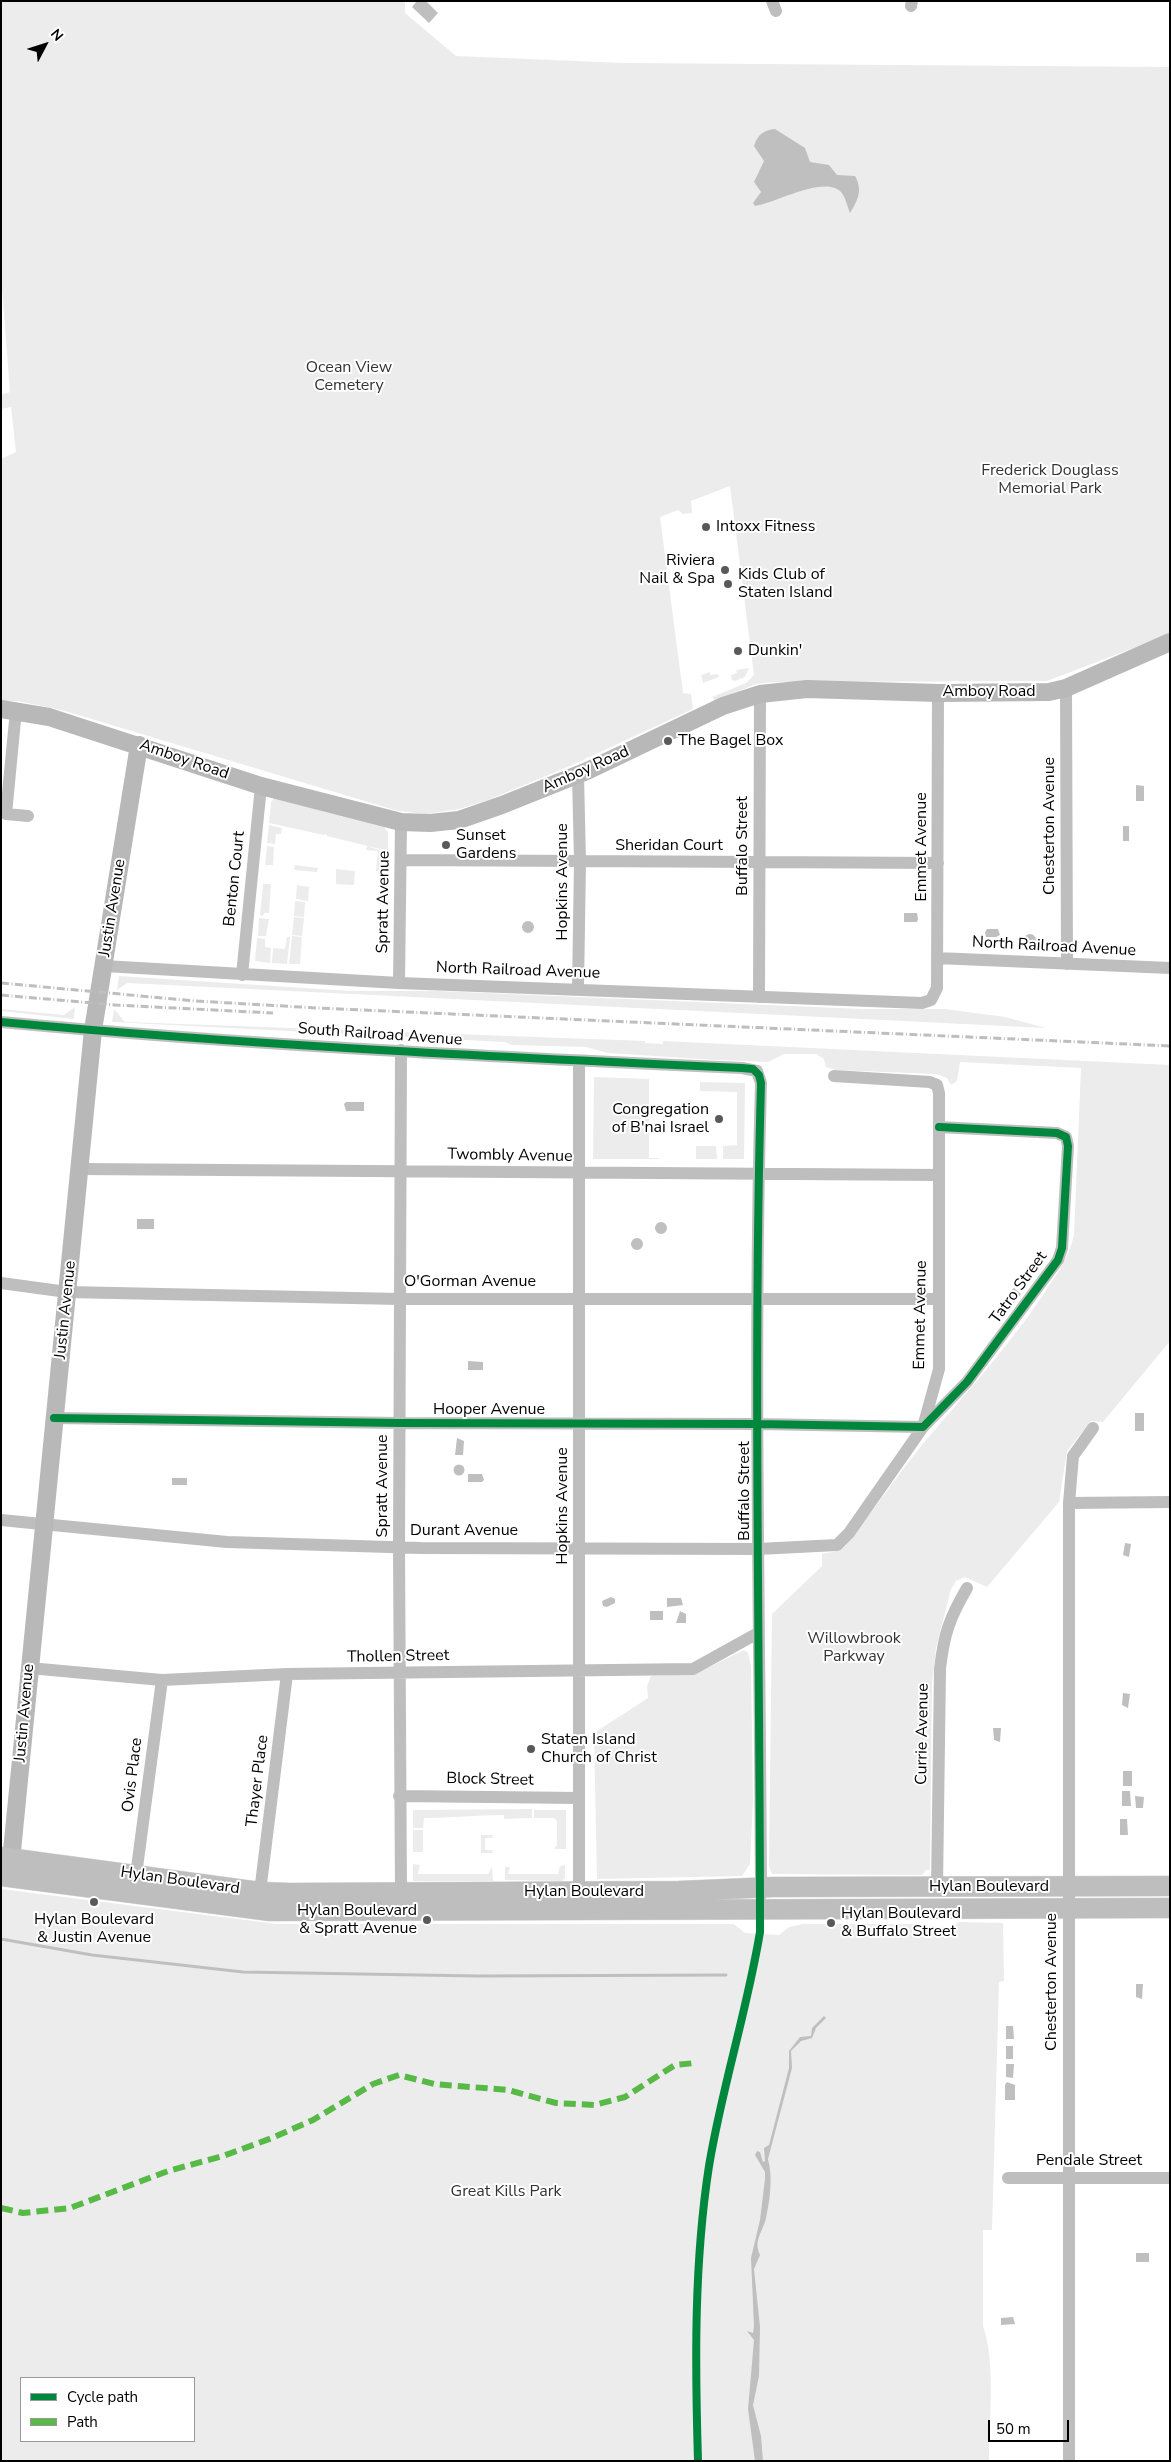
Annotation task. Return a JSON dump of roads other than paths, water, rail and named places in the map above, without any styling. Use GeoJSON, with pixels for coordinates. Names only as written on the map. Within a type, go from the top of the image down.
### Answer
{"type":"FeatureCollection","features":[{"type":"Feature","properties":{"kind":"main road","name":"Amboy Road"},"geometry":{"type":"LineString","coordinates":[[8,710],[49,717],[261,786],[401,822],[430,823],[459,820],[578,775],[723,706],[760,694],[807,689],[938,693],[1033,693],[1066,688],[1170,642]]}},
{"type":"Feature","properties":{"kind":"main road","name":"Justin Avenue"},"geometry":{"type":"LineString","coordinates":[[6,1867],[29,1668],[94,1030],[139,745]]}},
{"type":"Feature","properties":{"kind":"main road","name":"Hylan Boulevard"},"geometry":{"type":"LineString","coordinates":[[6,1867],[136,1875],[260,1892],[679,1892],[760,1888],[1170,1886]]}},
{"type":"Feature","properties":{"kind":"main road","name":"Hylan Boulevard"},"geometry":{"type":"LineString","coordinates":[[6,1867],[270,1911],[1068,1910],[1170,1908]]}},
{"type":"Feature","properties":{"kind":"street","name":"Chesterton Avenue"},"geometry":{"type":"LineString","coordinates":[[1066,688],[1067,964]]}},
{"type":"Feature","properties":{"kind":"street","name":"Emmet Avenue"},"geometry":{"type":"LineString","coordinates":[[931,1000],[937,988],[938,693]]}},
{"type":"Feature","properties":{"kind":"street","name":"Buffalo Street"},"geometry":{"type":"LineString","coordinates":[[759,997],[760,694]]}},
{"type":"Feature","properties":{"kind":"street"},"geometry":{"type":"LineString","coordinates":[[8,710],[6,814],[28,816]]}},
{"type":"Feature","properties":{"kind":"street","name":"Hopkins Avenue"},"geometry":{"type":"LineString","coordinates":[[578,775],[580,861],[578,989]]}},
{"type":"Feature","properties":{"kind":"street","name":"Benton Court"},"geometry":{"type":"LineString","coordinates":[[242,975],[261,786]]}},
{"type":"Feature","properties":{"kind":"street","name":"Spratt Avenue"},"geometry":{"type":"LineString","coordinates":[[399,983],[401,822]]}},
{"type":"Feature","properties":{"kind":"street","name":"Sheridan Court"},"geometry":{"type":"LineString","coordinates":[[401,860],[938,863]]}},
{"type":"Feature","properties":{"kind":"street","name":"North Railroad Avenue"},"geometry":{"type":"LineString","coordinates":[[937,958],[1170,968]]}},
{"type":"Feature","properties":{"kind":"street","name":"North Railroad Avenue"},"geometry":{"type":"LineString","coordinates":[[104,966],[399,983],[922,1003],[931,1000]]}},
{"type":"Feature","properties":{"kind":"street","name":"South Railroad Avenue"},"geometry":{"type":"LineString","coordinates":[[1,1022],[401,1050],[579,1061],[742,1068],[757,1072]]}},
{"type":"Feature","properties":{"kind":"street","name":"Spratt Avenue"},"geometry":{"type":"LineString","coordinates":[[401,1050],[399,1423],[399,1796],[401,1892]]}},
{"type":"Feature","properties":{"kind":"street","name":"Hopkins Avenue"},"geometry":{"type":"LineString","coordinates":[[579,1061],[579,1892]]}},
{"type":"Feature","properties":{"kind":"street","name":"Buffalo Street"},"geometry":{"type":"LineString","coordinates":[[757,1072],[761,1083],[758,1174],[758,1633],[761,1911]]}},
{"type":"Feature","properties":{"kind":"street","name":"Emmet Avenue"},"geometry":{"type":"LineString","coordinates":[[834,1076],[930,1082],[937,1085],[939,1127],[939,1369],[923,1427],[850,1533],[837,1545]]}},
{"type":"Feature","properties":{"kind":"street","name":"Tatro Street"},"geometry":{"type":"LineString","coordinates":[[923,1427],[967,1382],[1058,1260],[1062,1248],[1068,1146],[1066,1137],[1057,1133],[939,1127]]}},
{"type":"Feature","properties":{"kind":"street","name":"Twombly Avenue"},"geometry":{"type":"LineString","coordinates":[[80,1169],[938,1175]]}},
{"type":"Feature","properties":{"kind":"street","name":"O'Gorman Avenue"},"geometry":{"type":"LineString","coordinates":[[1,1283],[67,1292],[400,1298],[939,1299]]}},
{"type":"Feature","properties":{"kind":"street","name":"Hooper Avenue"},"geometry":{"type":"LineString","coordinates":[[54,1418],[923,1427]]}},
{"type":"Feature","properties":{"kind":"street"},"geometry":{"type":"LineString","coordinates":[[1093,1428],[1073,1456],[1068,1503],[1170,1502]]}},
{"type":"Feature","properties":{"kind":"street","name":"Chesterton Avenue"},"geometry":{"type":"LineString","coordinates":[[1068,1503],[1067,2177],[1069,2461]]}},
{"type":"Feature","properties":{"kind":"street","name":"Durant Avenue"},"geometry":{"type":"LineString","coordinates":[[1,1520],[207,1541],[399,1547],[758,1549],[837,1545]]}},
{"type":"Feature","properties":{"kind":"street","name":"Currie Avenue"},"geometry":{"type":"LineString","coordinates":[[937,1887],[940,1669],[943,1637],[954,1611],[967,1588]]}},
{"type":"Feature","properties":{"kind":"street","name":"Thollen Street"},"geometry":{"type":"LineString","coordinates":[[29,1668],[162,1680],[287,1674],[693,1670],[758,1633]]}},
{"type":"Feature","properties":{"kind":"street","name":"Thayer Place"},"geometry":{"type":"LineString","coordinates":[[260,1892],[287,1674]]}},
{"type":"Feature","properties":{"kind":"street","name":"Ovis Place"},"geometry":{"type":"LineString","coordinates":[[136,1875],[162,1680]]}},
{"type":"Feature","properties":{"kind":"street","name":"Block Street"},"geometry":{"type":"LineString","coordinates":[[399,1796],[580,1798]]}},
{"type":"Feature","properties":{"kind":"street","name":"Pendale Street"},"geometry":{"type":"LineString","coordinates":[[1008,2178],[1170,2178]]}},
{"type":"Feature","properties":{"kind":"waterway"},"geometry":{"type":"LineString","coordinates":[[1,1939],[92,1955],[243,1972],[478,1976],[726,1975]]}},
{"type":"Feature","properties":{"kind":"railway"},"geometry":{"type":"LineString","coordinates":[[1,983],[195,1001],[318,1008],[1170,1046]]}},
{"type":"Feature","properties":{"kind":"railway"},"geometry":{"type":"LineString","coordinates":[[1,995],[115,1005],[273,1013]]}},
{"type":"Feature","properties":{"kind":"place","name":"Intoxx Fitness"},"geometry":{"type":"Point","coordinates":[706,527]}},
{"type":"Feature","properties":{"kind":"place","name":"Riviera Nail & Spa"},"geometry":{"type":"Point","coordinates":[725,570]}},
{"type":"Feature","properties":{"kind":"place","name":"Kids Club of Staten Island"},"geometry":{"type":"Point","coordinates":[728,584]}},
{"type":"Feature","properties":{"kind":"place","name":"Dunkin'"},"geometry":{"type":"Point","coordinates":[738,651]}},
{"type":"Feature","properties":{"kind":"place","name":"The Bagel Box"},"geometry":{"type":"Point","coordinates":[668,741]}},
{"type":"Feature","properties":{"kind":"place","name":"Sunset Gardens"},"geometry":{"type":"Point","coordinates":[446,845]}},
{"type":"Feature","properties":{"kind":"place","name":"Congregation of B'nai Israel"},"geometry":{"type":"Point","coordinates":[719,1119]}},
{"type":"Feature","properties":{"kind":"place","name":"Staten Island Church of Christ"},"geometry":{"type":"Point","coordinates":[531,1749]}},
{"type":"Feature","properties":{"kind":"place","name":"Hylan Boulevard & Justin Avenue"},"geometry":{"type":"Point","coordinates":[94,1902]}},
{"type":"Feature","properties":{"kind":"place","name":"Hylan Boulevard & Spratt Avenue"},"geometry":{"type":"Point","coordinates":[427,1920]}},
{"type":"Feature","properties":{"kind":"place","name":"Hylan Boulevard & Buffalo Street"},"geometry":{"type":"Point","coordinates":[831,1923]}},
{"type":"Feature","properties":{"kind":"park label","name":"Ocean View Cemetery"},"geometry":{"type":"Point","coordinates":[349,377]}},
{"type":"Feature","properties":{"kind":"park label","name":"Frederick Douglass Memorial Park"},"geometry":{"type":"Point","coordinates":[1050,480]}},
{"type":"Feature","properties":{"kind":"park label","name":"Willowbrook Parkway"},"geometry":{"type":"Point","coordinates":[854,1648]}},
{"type":"Feature","properties":{"kind":"park label","name":"Great Kills Park"},"geometry":{"type":"Point","coordinates":[506,2192]}}]}
